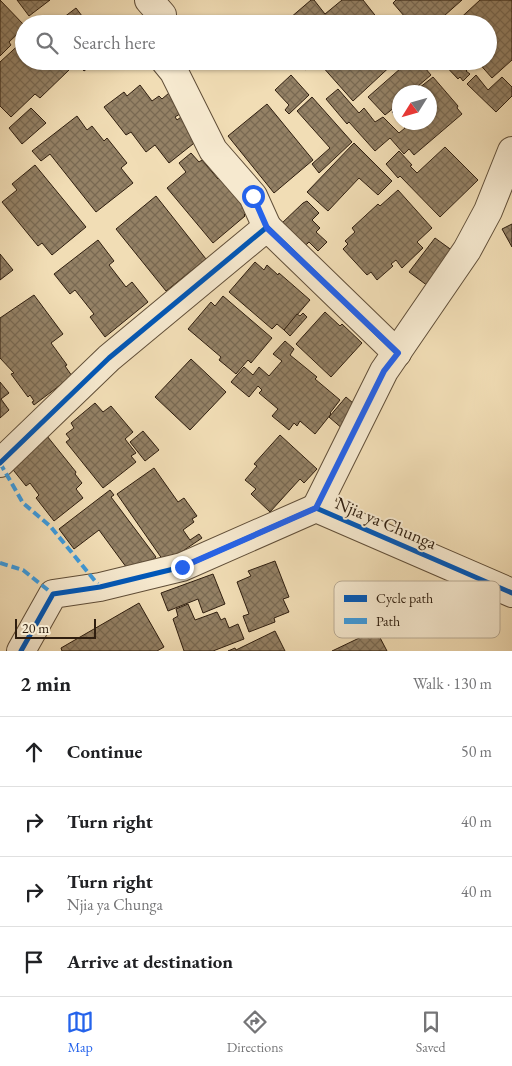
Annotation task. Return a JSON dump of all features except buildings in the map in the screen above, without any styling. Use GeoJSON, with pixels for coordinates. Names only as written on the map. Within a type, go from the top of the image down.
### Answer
{"type":"FeatureCollection","features":[{"type":"Feature","properties":{"kind":"street"},"geometry":{"type":"LineString","coordinates":[[149,0],[162,15]]}},
{"type":"Feature","properties":{"kind":"street"},"geometry":{"type":"LineString","coordinates":[[172,70],[213,150],[253,196],[267,228],[398,353]]}},
{"type":"Feature","properties":{"kind":"street"},"geometry":{"type":"LineString","coordinates":[[316,508],[384,371],[467,250],[488,211],[512,151]]}},
{"type":"Feature","properties":{"kind":"street"},"geometry":{"type":"LineString","coordinates":[[0,463],[109,358],[267,228]]}},
{"type":"Feature","properties":{"kind":"street","name":"Njia ya Chunga"},"geometry":{"type":"LineString","coordinates":[[21,651],[54,594],[100,587],[182,567],[316,508],[484,581]]}},
{"type":"Feature","properties":{"kind":"street","name":"Njia ya Chunga"},"geometry":{"type":"LineString","coordinates":[[500,588],[512,593]]}},
{"type":"Feature","properties":{"kind":"marked path"},"geometry":{"type":"LineString","coordinates":[[0,463],[23,503],[50,526],[100,587]]}},
{"type":"Feature","properties":{"kind":"marked path"},"geometry":{"type":"LineString","coordinates":[[0,563],[23,570],[53,594]]}},
{"type":"Feature","properties":{"kind":"cycle path"},"geometry":{"type":"LineString","coordinates":[[0,463],[109,358],[267,227],[397,353]]}},
{"type":"Feature","properties":{"kind":"cycle path"},"geometry":{"type":"LineString","coordinates":[[21,651],[53,594],[100,587],[182,567],[316,508],[484,581]]}},
{"type":"Feature","properties":{"kind":"cycle path"},"geometry":{"type":"LineString","coordinates":[[500,588],[512,593]]}},
{"type":"Feature","properties":{"kind":"route"},"geometry":{"type":"LineString","coordinates":[[182,567],[316,508],[384,371],[398,353],[267,228],[253,196]]}}]}
